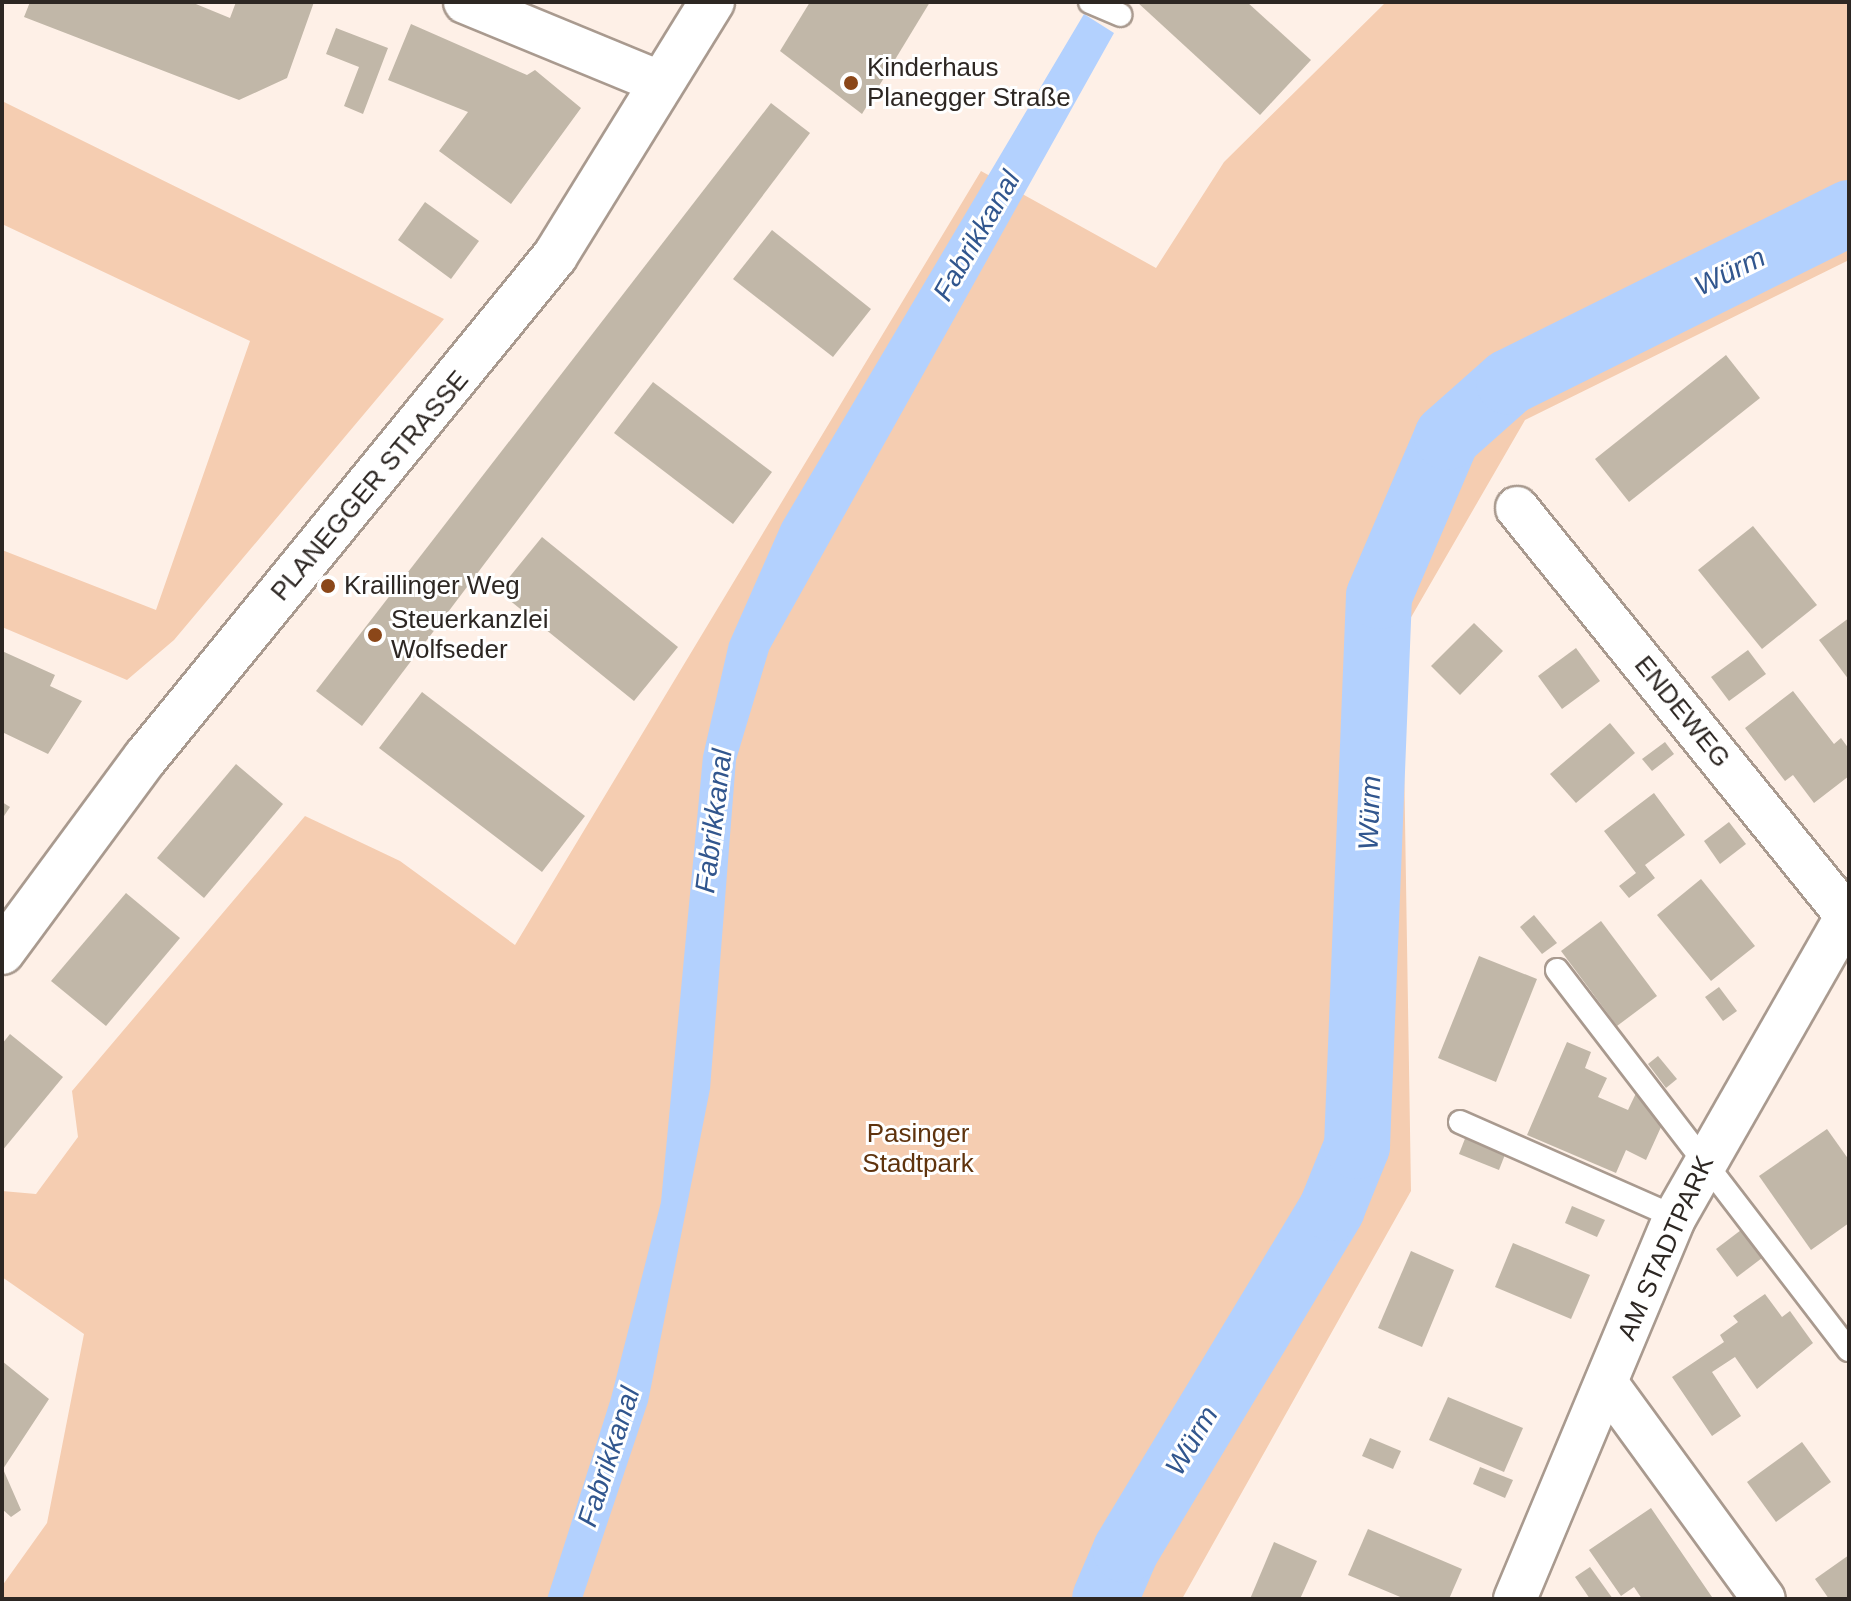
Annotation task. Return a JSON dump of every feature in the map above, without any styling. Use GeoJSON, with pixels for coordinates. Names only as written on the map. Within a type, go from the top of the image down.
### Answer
{"type":"FeatureCollection","features":[{"type":"Feature","properties":{"kind":"main road","name":"PLANEGGER STRASSE"},"geometry":{"type":"LineString","coordinates":[[2,952],[146,757],[555,256],[712,2]]}},
{"type":"Feature","properties":{"kind":"street"},"geometry":{"type":"LineString","coordinates":[[465,2],[662,83]]}},
{"type":"Feature","properties":{"kind":"street","name":"ENDEWEG"},"geometry":{"type":"LineString","coordinates":[[1517,508],[1848,914]]}},
{"type":"Feature","properties":{"kind":"street","name":"AM STADTPARK"},"geometry":{"type":"LineString","coordinates":[[1515,1599],[1675,1217],[1706,1156],[1848,914]]}},
{"type":"Feature","properties":{"kind":"street"},"geometry":{"type":"LineString","coordinates":[[1607,1384],[1764,1599]]}},
{"type":"Feature","properties":{"kind":"lane"},"geometry":{"type":"LineString","coordinates":[[1090,2],[1120,15]]}},
{"type":"Feature","properties":{"kind":"lane"},"geometry":{"type":"LineString","coordinates":[[1557,970],[1706,1156],[1849,1350]]}},
{"type":"Feature","properties":{"kind":"lane"},"geometry":{"type":"LineString","coordinates":[[1460,1122],[1675,1217]]}},
{"type":"Feature","properties":{"kind":"green space","name":"Pasinger Stadtpark"},"geometry":{"type":"Polygon","coordinates":[[[1386,2],[1849,2],[1849,260],[1525,420],[1402,633],[1411,1191],[1182,1599],[2,1599],[2,1586],[47,1523],[84,1334],[2,1277],[2,1191],[36,1194],[78,1137],[72,1091],[305,816],[400,861],[515,945],[981,171],[1156,268],[1224,162],[1386,2]]]}},
{"type":"Feature","properties":{"kind":"green space"},"geometry":{"type":"Polygon","coordinates":[[[2,101],[444,319],[174,640],[127,680],[2,627],[2,550],[156,610],[250,341],[2,224],[2,101]]]}},
{"type":"Feature","properties":{"kind":"water","name":"Fabrikkanal"},"geometry":{"type":"Polygon","coordinates":[[[1084,14],[1114,33],[769,650],[736,760],[710,1089],[648,1402],[582,1599],[547,1599],[611,1398],[661,1202],[703,756],[729,643],[782,523],[1084,14]]]}},
{"type":"Feature","properties":{"kind":"building"},"geometry":{"type":"Polygon","coordinates":[[[30,2],[191,2],[230,18],[236,2],[314,2],[287,78],[239,100],[24,17],[30,2]]]}},
{"type":"Feature","properties":{"kind":"building","name":"Kinderhaus Planegger Straße"},"geometry":{"type":"Polygon","coordinates":[[[810,2],[930,2],[862,114],[780,51],[810,2]]]}},
{"type":"Feature","properties":{"kind":"building"},"geometry":{"type":"Polygon","coordinates":[[[1137,2],[1247,2],[1311,60],[1260,115],[1137,2]]]}},
{"type":"Feature","properties":{"kind":"building"},"geometry":{"type":"Polygon","coordinates":[[[411,24],[527,75],[535,70],[581,108],[511,204],[439,151],[468,112],[388,80],[411,24]]]}},
{"type":"Feature","properties":{"kind":"building"},"geometry":{"type":"Polygon","coordinates":[[[336,28],[388,48],[363,114],[344,106],[359,67],[326,54],[336,28]]]}},
{"type":"Feature","properties":{"kind":"building"},"geometry":{"type":"Polygon","coordinates":[[[771,103],[810,133],[362,726],[316,691],[771,103]]]}},
{"type":"Feature","properties":{"kind":"building"},"geometry":{"type":"Polygon","coordinates":[[[425,202],[479,241],[451,279],[398,240],[425,202]]]}},
{"type":"Feature","properties":{"kind":"building"},"geometry":{"type":"Polygon","coordinates":[[[772,230],[871,309],[833,357],[733,279],[772,230]]]}},
{"type":"Feature","properties":{"kind":"building"},"geometry":{"type":"Polygon","coordinates":[[[1726,355],[1760,398],[1629,502],[1595,459],[1726,355]]]}},
{"type":"Feature","properties":{"kind":"building"},"geometry":{"type":"Polygon","coordinates":[[[653,382],[772,472],[733,524],[614,433],[653,382]]]}},
{"type":"Feature","properties":{"kind":"building"},"geometry":{"type":"Polygon","coordinates":[[[1753,526],[1817,605],[1762,649],[1698,570],[1753,526]]]}},
{"type":"Feature","properties":{"kind":"building"},"geometry":{"type":"Polygon","coordinates":[[[542,537],[678,647],[634,701],[498,591],[542,537]]]}},
{"type":"Feature","properties":{"kind":"building"},"geometry":{"type":"Polygon","coordinates":[[[1849,618],[1849,680],[1819,640],[1849,618]]]}},
{"type":"Feature","properties":{"kind":"building"},"geometry":{"type":"Polygon","coordinates":[[[1474,623],[1503,651],[1460,695],[1431,666],[1474,623]]]}},
{"type":"Feature","properties":{"kind":"building"},"geometry":{"type":"Polygon","coordinates":[[[1576,648],[1600,681],[1562,709],[1538,676],[1576,648]]]}},
{"type":"Feature","properties":{"kind":"building"},"geometry":{"type":"Polygon","coordinates":[[[1748,650],[1766,674],[1729,701],[1711,677],[1748,650]]]}},
{"type":"Feature","properties":{"kind":"building"},"geometry":{"type":"Polygon","coordinates":[[[2,651],[55,675],[50,686],[82,701],[48,754],[2,732],[2,651]]]}},
{"type":"Feature","properties":{"kind":"building"},"geometry":{"type":"Polygon","coordinates":[[[1793,691],[1834,744],[1841,738],[1849,749],[1849,776],[1814,803],[1793,775],[1785,781],[1745,728],[1793,691]]]}},
{"type":"Feature","properties":{"kind":"building"},"geometry":{"type":"Polygon","coordinates":[[[422,692],[585,816],[542,872],[379,748],[422,692]]]}},
{"type":"Feature","properties":{"kind":"building"},"geometry":{"type":"Polygon","coordinates":[[[1610,723],[1635,753],[1576,803],[1550,774],[1610,723]]]}},
{"type":"Feature","properties":{"kind":"building"},"geometry":{"type":"Polygon","coordinates":[[[1665,742],[1674,754],[1652,771],[1642,759],[1665,742]]]}},
{"type":"Feature","properties":{"kind":"building"},"geometry":{"type":"Polygon","coordinates":[[[236,764],[283,804],[204,898],[157,858],[236,764]]]}},
{"type":"Feature","properties":{"kind":"building"},"geometry":{"type":"Polygon","coordinates":[[[1654,793],[1685,835],[1645,865],[1655,878],[1629,898],[1619,886],[1636,873],[1604,831],[1654,793]]]}},
{"type":"Feature","properties":{"kind":"building"},"geometry":{"type":"Polygon","coordinates":[[[2,802],[10,807],[2,819],[2,802]]]}},
{"type":"Feature","properties":{"kind":"building"},"geometry":{"type":"Polygon","coordinates":[[[1729,822],[1746,844],[1720,864],[1704,841],[1729,822]]]}},
{"type":"Feature","properties":{"kind":"building"},"geometry":{"type":"Polygon","coordinates":[[[1701,879],[1755,946],[1711,981],[1657,915],[1701,879]]]}},
{"type":"Feature","properties":{"kind":"building"},"geometry":{"type":"Polygon","coordinates":[[[126,893],[180,938],[106,1026],[51,981],[126,893]]]}},
{"type":"Feature","properties":{"kind":"building"},"geometry":{"type":"Polygon","coordinates":[[[1534,915],[1557,943],[1542,954],[1520,927],[1534,915]]]}},
{"type":"Feature","properties":{"kind":"building"},"geometry":{"type":"Polygon","coordinates":[[[1601,921],[1657,996],[1617,1026],[1561,951],[1601,921]]]}},
{"type":"Feature","properties":{"kind":"building"},"geometry":{"type":"Polygon","coordinates":[[[1479,956],[1537,979],[1496,1082],[1438,1058],[1479,956]]]}},
{"type":"Feature","properties":{"kind":"building"},"geometry":{"type":"Polygon","coordinates":[[[1719,987],[1737,1011],[1723,1021],[1705,997],[1719,987]]]}},
{"type":"Feature","properties":{"kind":"building"},"geometry":{"type":"Polygon","coordinates":[[[10,1034],[63,1077],[2,1151],[2,1044],[10,1034]]]}},
{"type":"Feature","properties":{"kind":"building"},"geometry":{"type":"Polygon","coordinates":[[[1567,1042],[1591,1052],[1585,1068],[1607,1078],[1598,1097],[1628,1110],[1638,1089],[1666,1116],[1646,1160],[1626,1150],[1616,1173],[1527,1135],[1567,1042]]]}},
{"type":"Feature","properties":{"kind":"building"},"geometry":{"type":"Polygon","coordinates":[[[1658,1056],[1677,1079],[1666,1088],[1648,1064],[1658,1056]]]}},
{"type":"Feature","properties":{"kind":"building"},"geometry":{"type":"Polygon","coordinates":[[[1827,1129],[1849,1160],[1849,1223],[1811,1250],[1759,1176],[1827,1129]]]}},
{"type":"Feature","properties":{"kind":"building"},"geometry":{"type":"Polygon","coordinates":[[[1466,1136],[1506,1152],[1499,1170],[1459,1154],[1466,1136]]]}},
{"type":"Feature","properties":{"kind":"building"},"geometry":{"type":"Polygon","coordinates":[[[1572,1206],[1605,1220],[1597,1237],[1565,1223],[1572,1206]]]}},
{"type":"Feature","properties":{"kind":"building"},"geometry":{"type":"Polygon","coordinates":[[[1745,1227],[1766,1255],[1737,1277],[1716,1249],[1745,1227]]]}},
{"type":"Feature","properties":{"kind":"building"},"geometry":{"type":"Polygon","coordinates":[[[1513,1243],[1590,1275],[1571,1319],[1495,1287],[1513,1243]]]}},
{"type":"Feature","properties":{"kind":"building"},"geometry":{"type":"Polygon","coordinates":[[[1411,1251],[1454,1270],[1422,1347],[1378,1328],[1411,1251]]]}},
{"type":"Feature","properties":{"kind":"building"},"geometry":{"type":"Polygon","coordinates":[[[1765,1294],[1782,1317],[1790,1311],[1813,1343],[1757,1389],[1735,1357],[1712,1372],[1741,1416],[1712,1436],[1672,1377],[1724,1342],[1720,1335],[1738,1322],[1733,1316],[1765,1294]]]}},
{"type":"Feature","properties":{"kind":"building"},"geometry":{"type":"Polygon","coordinates":[[[2,1361],[49,1399],[3,1469],[21,1510],[11,1517],[2,1509],[2,1361]]]}},
{"type":"Feature","properties":{"kind":"building"},"geometry":{"type":"Polygon","coordinates":[[[1448,1397],[1523,1428],[1504,1472],[1429,1440],[1448,1397]]]}},
{"type":"Feature","properties":{"kind":"building"},"geometry":{"type":"Polygon","coordinates":[[[1370,1438],[1401,1451],[1393,1469],[1362,1456],[1370,1438]]]}},
{"type":"Feature","properties":{"kind":"building"},"geometry":{"type":"Polygon","coordinates":[[[1802,1442],[1831,1482],[1776,1522],[1747,1482],[1802,1442]]]}},
{"type":"Feature","properties":{"kind":"building"},"geometry":{"type":"Polygon","coordinates":[[[1480,1467],[1513,1480],[1505,1498],[1473,1484],[1480,1467]]]}},
{"type":"Feature","properties":{"kind":"building"},"geometry":{"type":"Polygon","coordinates":[[[1651,1508],[1712,1597],[1642,1599],[1634,1587],[1621,1596],[1589,1550],[1651,1508]]]}},
{"type":"Feature","properties":{"kind":"building"},"geometry":{"type":"Polygon","coordinates":[[[1368,1529],[1462,1569],[1449,1599],[1405,1599],[1348,1575],[1368,1529]]]}},
{"type":"Feature","properties":{"kind":"building"},"geometry":{"type":"Polygon","coordinates":[[[1274,1542],[1317,1561],[1300,1599],[1250,1599],[1274,1542]]]}},
{"type":"Feature","properties":{"kind":"building"},"geometry":{"type":"Polygon","coordinates":[[[1849,1555],[1849,1599],[1829,1599],[1815,1579],[1849,1555]]]}},
{"type":"Feature","properties":{"kind":"building"},"geometry":{"type":"Polygon","coordinates":[[[1590,1567],[1613,1599],[1590,1599],[1575,1577],[1590,1567]]]}},
{"type":"Feature","properties":{"kind":"waterway","name":"Würm"},"geometry":{"type":"LineString","coordinates":[[1105,1599],[1126,1550],[1332,1208],[1357,1146],[1379,596],[1447,437],[1509,382],[1849,213]]}},
{"type":"Feature","properties":{"kind":"place","name":"Kinderhaus Planegger Straße"},"geometry":{"type":"Point","coordinates":[851,83]}},
{"type":"Feature","properties":{"kind":"place","name":"Kraillinger Weg"},"geometry":{"type":"Point","coordinates":[328,586]}},
{"type":"Feature","properties":{"kind":"place","name":"Steuerkanzlei Wolfseder"},"geometry":{"type":"Point","coordinates":[375,635]}}]}
